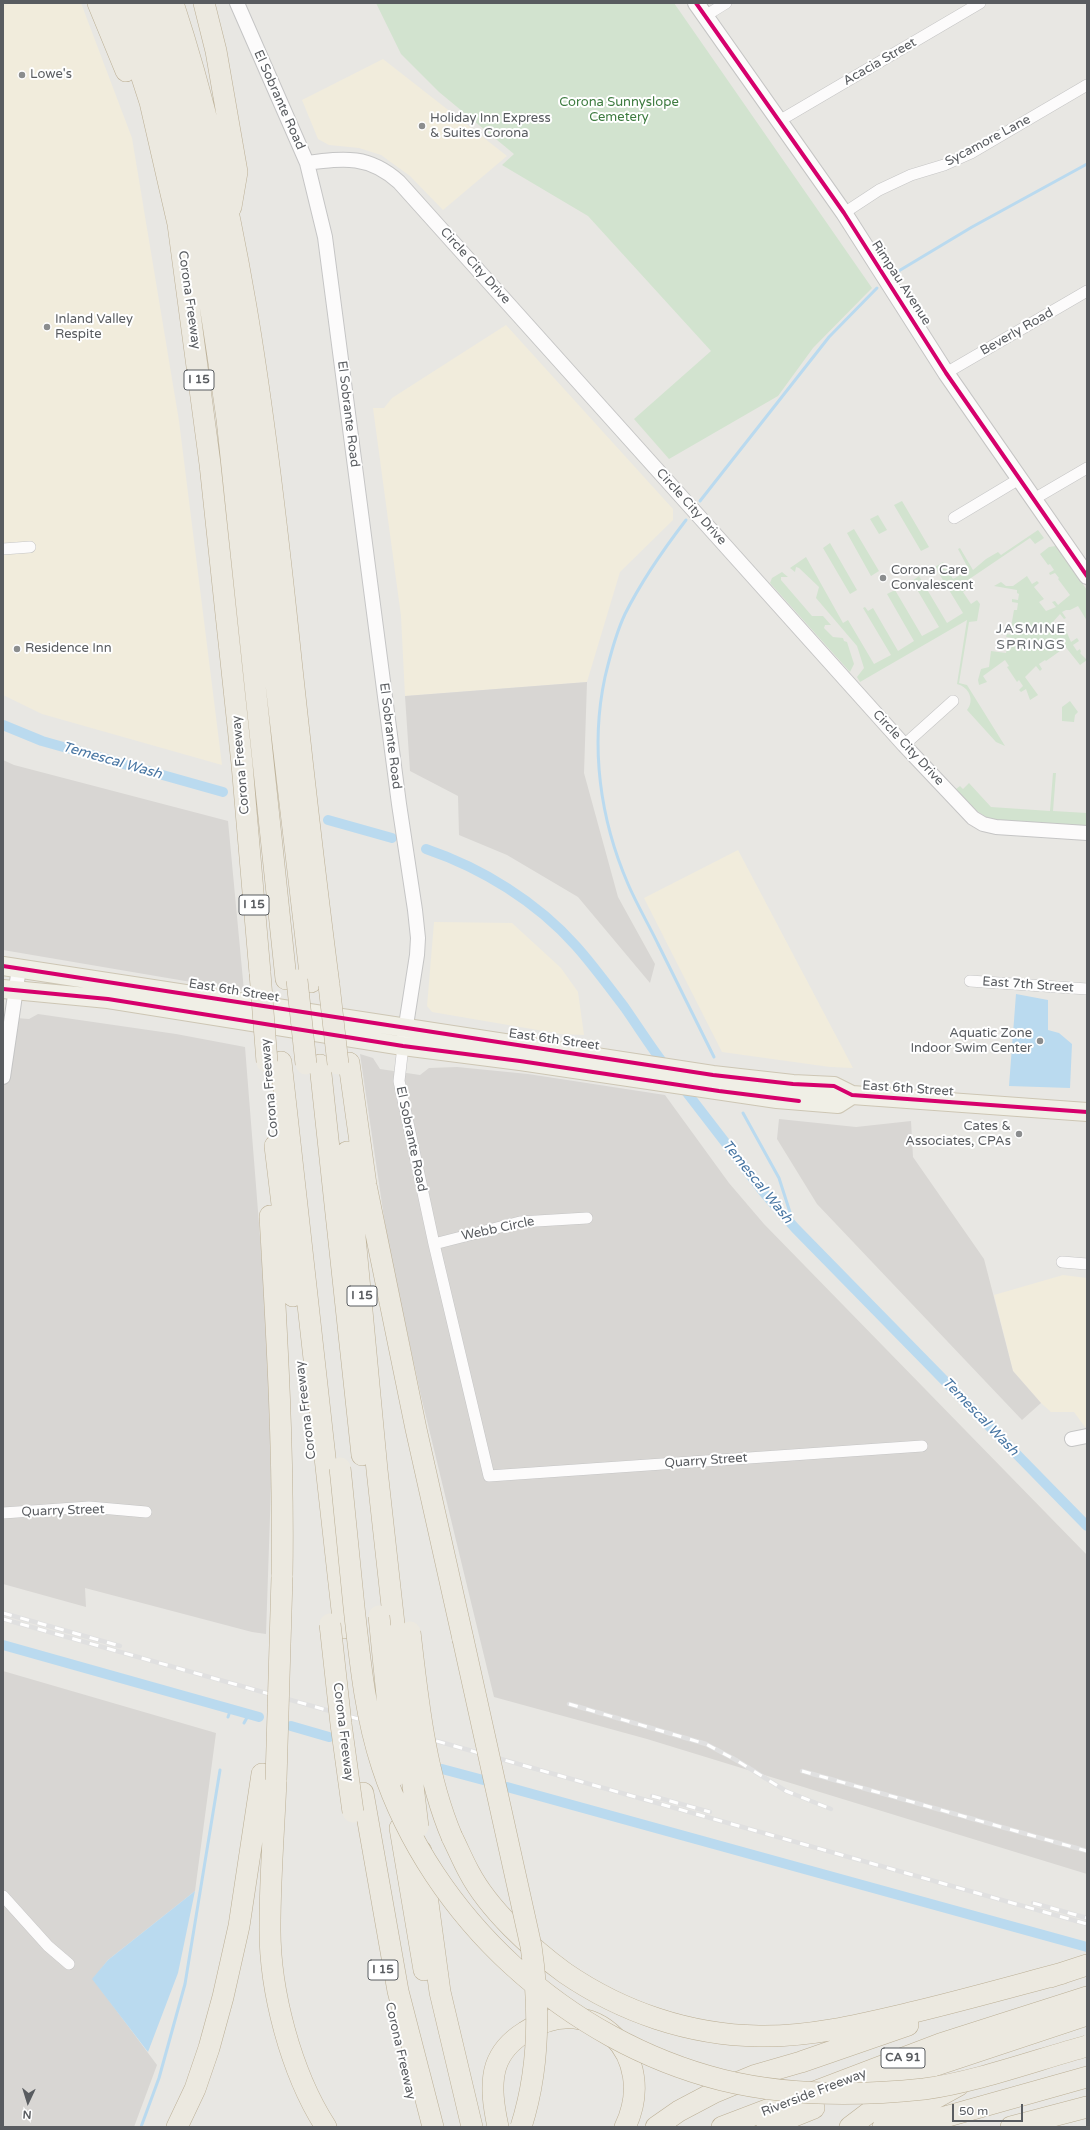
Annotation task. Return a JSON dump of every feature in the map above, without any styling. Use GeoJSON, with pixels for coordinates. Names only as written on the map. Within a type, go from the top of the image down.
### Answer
{"type":"FeatureCollection","features":[{"type":"Feature","properties":{"kind":"highway"},"geometry":{"type":"LineString","coordinates":[[98,3],[125,68],[150,102]]}},
{"type":"Feature","properties":{"kind":"highway","name":"Corona Freeway"},"geometry":{"type":"LineString","coordinates":[[118,3],[150,102],[178,224],[210,464],[270,771],[293,979],[308,1063],[361,1285],[384,1529],[402,1632]]}},
{"type":"Feature","properties":{"kind":"highway"},"geometry":{"type":"LineString","coordinates":[[138,3],[173,122],[199,246],[221,327],[236,343],[270,771],[293,979],[308,1063],[379,1616],[409,1828],[440,1992],[472,2127]]}},
{"type":"Feature","properties":{"kind":"highway"},"geometry":{"type":"LineString","coordinates":[[156,3],[181,83],[195,136],[218,246],[221,327],[211,350],[270,771]]}},
{"type":"Feature","properties":{"kind":"highway","name":"Corona Freeway"},"geometry":{"type":"LineString","coordinates":[[173,3],[194,67],[229,217],[243,286],[268,451],[270,771],[293,979],[333,1017],[346,1041],[308,1063],[277,1164],[337,1626],[341,1724],[353,1812],[388,2002],[418,2127]]}},
{"type":"Feature","properties":{"kind":"highway"},"geometry":{"type":"LineString","coordinates":[[204,3],[216,51],[237,172],[229,217]]}},
{"type":"Feature","properties":{"kind":"highway"},"geometry":{"type":"LineString","coordinates":[[308,1063],[345,1467],[360,1663],[374,1736],[383,1768],[414,1841],[442,1884],[473,1924],[513,1966],[548,1996],[572,2013],[633,2048],[657,2058],[722,2080],[800,2092],[886,2092],[940,2086],[1087,2046]]}},
{"type":"Feature","properties":{"kind":"highway"},"geometry":{"type":"LineString","coordinates":[[308,1063],[337,1626],[346,1663],[363,1793],[398,1991],[433,2127]]}},
{"type":"Feature","properties":{"kind":"highway"},"geometry":{"type":"LineString","coordinates":[[308,1063],[366,1185],[416,1429],[528,1931],[537,1988],[538,2032],[534,2070],[522,2127]]}},
{"type":"Feature","properties":{"kind":"highway"},"geometry":{"type":"LineString","coordinates":[[277,1164],[269,1199],[281,1412],[283,1488],[282,1577],[269,1777],[270,1927],[276,1995],[294,2061],[311,2103],[326,2127]]}},
{"type":"Feature","properties":{"kind":"highway"},"geometry":{"type":"LineString","coordinates":[[345,1467],[370,1660],[387,1738],[404,1789],[428,1838],[475,1909],[521,1956],[570,1997],[611,2023],[661,2047],[693,2059],[728,2069],[802,2082],[858,2084],[954,2072],[1087,2036]]}},
{"type":"Feature","properties":{"kind":"highway"},"geometry":{"type":"LineString","coordinates":[[402,1632],[409,1828],[418,1940],[446,2084],[458,2127]]}},
{"type":"Feature","properties":{"kind":"highway"},"geometry":{"type":"LineString","coordinates":[[402,1632],[428,1759],[444,1818],[469,1874],[516,1932],[550,1962],[583,1985],[620,2005],[650,2017],[691,2028],[759,2036],[836,2029],[943,2005],[1063,1973]]}},
{"type":"Feature","properties":{"kind":"highway"},"geometry":{"type":"LineString","coordinates":[[177,2127],[195,2089],[209,2048],[223,1997],[269,1777]]}},
{"type":"Feature","properties":{"kind":"highway"},"geometry":{"type":"LineString","coordinates":[[656,2127],[679,2111],[715,2092],[756,2075],[801,2062],[1087,1965]]}},
{"type":"Feature","properties":{"kind":"highway","name":"Riverside Freeway"},"geometry":{"type":"LineString","coordinates":[[722,2127],[940,2044],[1087,1997]]}},
{"type":"Feature","properties":{"kind":"highway"},"geometry":{"type":"LineString","coordinates":[[767,2127],[866,2088],[1087,2015]]}},
{"type":"Feature","properties":{"kind":"highway"},"geometry":{"type":"LineString","coordinates":[[498,2127],[494,2094],[494,2076],[496,2067],[505,2049],[520,2035],[535,2026],[549,2020],[572,2017],[595,2022],[603,2027],[617,2040],[628,2055],[635,2078],[635,2090],[630,2115],[625,2127]]}},
{"type":"Feature","properties":{"kind":"highway"},"geometry":{"type":"LineString","coordinates":[[850,2127],[875,2108],[928,2079],[978,2060],[1087,2028]]}},
{"type":"Feature","properties":{"kind":"highway"},"geometry":{"type":"LineString","coordinates":[[883,2127],[952,2089],[994,2070],[1087,2042]]}},
{"type":"Feature","properties":{"kind":"highway"},"geometry":{"type":"LineString","coordinates":[[909,2127],[1087,2077]]}},
{"type":"Feature","properties":{"kind":"highway"},"geometry":{"type":"LineString","coordinates":[[1011,2127],[1087,2107]]}},
{"type":"Feature","properties":{"kind":"highway"},"geometry":{"type":"LineString","coordinates":[[1034,2127],[1087,2110]]}},
{"type":"Feature","properties":{"kind":"main road","name":"Rimpau Avenue"},"geometry":{"type":"LineString","coordinates":[[700,9],[844,213],[946,373],[1087,576]]}},
{"type":"Feature","properties":{"kind":"main road","name":"East 6th Street"},"geometry":{"type":"LineString","coordinates":[[11,967],[404,1037],[520,1061],[777,1099],[838,1104],[852,1096]]}},
{"type":"Feature","properties":{"kind":"main road","name":"East 6th Street"},"geometry":{"type":"LineString","coordinates":[[10,990],[629,1062],[707,1074],[794,1084],[834,1086],[852,1096],[1087,1112]]}},
{"type":"Feature","properties":{"kind":"street","name":"El Sobrante Road"},"geometry":{"type":"LineString","coordinates":[[237,3],[307,163],[325,237],[399,804],[418,938],[417,955],[404,1037],[399,1081],[434,1244],[489,1476]]}},
{"type":"Feature","properties":{"kind":"street"},"geometry":{"type":"LineString","coordinates":[[700,9],[726,3]]}},
{"type":"Feature","properties":{"kind":"street","name":"Acacia Street"},"geometry":{"type":"LineString","coordinates":[[779,121],[980,3]]}},
{"type":"Feature","properties":{"kind":"street","name":"Sycamore Lane"},"geometry":{"type":"LineString","coordinates":[[844,213],[880,190],[911,175],[944,165],[971,153],[1087,85]]}},
{"type":"Feature","properties":{"kind":"street","name":"Circle City Drive"},"geometry":{"type":"LineString","coordinates":[[307,163],[343,159],[364,162],[377,165],[399,182],[904,745],[973,818],[984,824],[996,827],[1087,833]]}},
{"type":"Feature","properties":{"kind":"street","name":"Beverly Road"},"geometry":{"type":"LineString","coordinates":[[946,373],[1087,291]]}},
{"type":"Feature","properties":{"kind":"street"},"geometry":{"type":"LineString","coordinates":[[1034,499],[1087,468]]}},
{"type":"Feature","properties":{"kind":"street"},"geometry":{"type":"LineString","coordinates":[[954,518],[1019,479]]}},
{"type":"Feature","properties":{"kind":"street"},"geometry":{"type":"LineString","coordinates":[[3,549],[30,547]]}},
{"type":"Feature","properties":{"kind":"street"},"geometry":{"type":"LineString","coordinates":[[904,745],[954,701]]}},
{"type":"Feature","properties":{"kind":"street"},"geometry":{"type":"LineString","coordinates":[[3,1077],[11,967]]}},
{"type":"Feature","properties":{"kind":"street","name":"East 7th Street"},"geometry":{"type":"LineString","coordinates":[[970,981],[1087,989]]}},
{"type":"Feature","properties":{"kind":"street","name":"Webb Circle"},"geometry":{"type":"LineString","coordinates":[[434,1244],[520,1222],[587,1218]]}},
{"type":"Feature","properties":{"kind":"street"},"geometry":{"type":"LineString","coordinates":[[1062,1262],[1087,1264]]}},
{"type":"Feature","properties":{"kind":"street"},"geometry":{"type":"LineString","coordinates":[[1072,1439],[1087,1436]]}},
{"type":"Feature","properties":{"kind":"street","name":"Quarry Street"},"geometry":{"type":"LineString","coordinates":[[489,1476],[922,1446]]}},
{"type":"Feature","properties":{"kind":"street","name":"Quarry Street"},"geometry":{"type":"LineString","coordinates":[[3,1514],[89,1508],[146,1512]]}},
{"type":"Feature","properties":{"kind":"street"},"geometry":{"type":"LineString","coordinates":[[3,1896],[48,1946],[69,1964]]}},
{"type":"Feature","properties":{"kind":"shaded area"},"geometry":{"type":"Polygon","coordinates":[[[3,3],[81,3],[132,138],[179,421],[222,765],[42,714],[3,695],[3,3]]]}},
{"type":"Feature","properties":{"kind":"shaded area"},"geometry":{"type":"Polygon","coordinates":[[[383,59],[507,156],[443,210],[410,176],[381,155],[359,148],[329,145],[318,139],[302,100],[383,59]]]}},
{"type":"Feature","properties":{"kind":"shaded area"},"geometry":{"type":"Polygon","coordinates":[[[506,325],[673,509],[673,520],[620,572],[587,682],[405,696],[401,616],[373,408],[384,408],[392,398],[506,325]]]}},
{"type":"Feature","properties":{"kind":"shaded area"},"geometry":{"type":"Polygon","coordinates":[[[587,682],[584,773],[618,897],[655,964],[650,983],[578,897],[507,855],[459,835],[458,796],[410,771],[405,696],[587,682]]]}},
{"type":"Feature","properties":{"kind":"shaded area"},"geometry":{"type":"Polygon","coordinates":[[[3,760],[14,765],[228,821],[244,991],[3,950],[3,760]]]}},
{"type":"Feature","properties":{"kind":"shaded area"},"geometry":{"type":"Polygon","coordinates":[[[738,850],[853,1068],[830,1067],[722,1052],[644,898],[738,850]]]}},
{"type":"Feature","properties":{"kind":"shaded area"},"geometry":{"type":"Polygon","coordinates":[[[434,922],[512,923],[561,968],[578,992],[584,1035],[561,1034],[432,1012],[427,1006],[434,922]]]}},
{"type":"Feature","properties":{"kind":"shaded area"},"geometry":{"type":"Polygon","coordinates":[[[38,1014],[176,1034],[245,1047],[268,1337],[271,1487],[266,1634],[252,1632],[85,1588],[86,1607],[3,1584],[3,1017],[29,1019],[38,1014]]]}},
{"type":"Feature","properties":{"kind":"shaded area"},"geometry":{"type":"Polygon","coordinates":[[[360,1054],[373,1058],[380,1069],[420,1075],[429,1068],[457,1067],[528,1074],[665,1095],[729,1183],[764,1224],[1087,1555],[1087,1874],[647,1739],[494,1697],[421,1396],[388,1245],[360,1054]]]}},
{"type":"Feature","properties":{"kind":"shaded area"},"geometry":{"type":"Polygon","coordinates":[[[779,1119],[856,1127],[911,1121],[913,1157],[984,1259],[1013,1371],[1041,1403],[1022,1420],[817,1204],[777,1139],[779,1119]]]}},
{"type":"Feature","properties":{"kind":"shaded area"},"geometry":{"type":"Polygon","coordinates":[[[1063,1275],[1087,1278],[1087,1427],[1085,1427],[1074,1412],[1051,1412],[1041,1403],[1013,1371],[994,1295],[1063,1275]]]}},
{"type":"Feature","properties":{"kind":"shaded area"},"geometry":{"type":"Polygon","coordinates":[[[3,1671],[216,1733],[195,1891],[108,1960],[93,1979],[157,2065],[134,2127],[3,2127],[3,1671]]]}},
{"type":"Feature","properties":{"kind":"green space","name":"Corona Sunnyslope Cemetery"},"geometry":{"type":"Polygon","coordinates":[[[376,3],[674,3],[872,288],[813,348],[778,396],[669,459],[634,419],[711,351],[588,216],[502,165],[514,154],[439,92],[401,54],[376,3]]]}},
{"type":"Feature","properties":{"kind":"green space"},"geometry":{"type":"Polygon","coordinates":[[[902,501],[929,547],[921,551],[894,505],[902,501]]]}},
{"type":"Feature","properties":{"kind":"green space"},"geometry":{"type":"Polygon","coordinates":[[[878,515],[887,530],[879,534],[870,519],[878,515]]]}},
{"type":"Feature","properties":{"kind":"green space"},"geometry":{"type":"Polygon","coordinates":[[[854,529],[879,571],[871,576],[847,533],[854,529]]]}},
{"type":"Feature","properties":{"kind":"green space"},"geometry":{"type":"Polygon","coordinates":[[[1038,530],[1044,538],[1035,544],[1030,538],[965,582],[969,588],[963,592],[971,604],[977,600],[980,604],[977,621],[969,622],[959,683],[967,685],[1005,746],[996,742],[967,710],[971,698],[970,694],[965,688],[957,684],[967,620],[860,682],[857,677],[864,668],[857,646],[816,598],[819,587],[799,568],[796,567],[795,572],[790,568],[806,557],[843,623],[848,620],[874,664],[891,655],[863,608],[865,607],[868,611],[873,608],[898,651],[914,641],[887,594],[895,590],[922,636],[939,627],[912,581],[919,576],[947,623],[963,613],[935,567],[943,562],[953,579],[969,570],[958,549],[960,548],[973,570],[986,559],[998,552],[1001,555],[1038,530]]]}},
{"type":"Feature","properties":{"kind":"green space"},"geometry":{"type":"Polygon","coordinates":[[[830,543],[857,590],[850,594],[823,548],[830,543]]]}},
{"type":"Feature","properties":{"kind":"green space"},"geometry":{"type":"Polygon","coordinates":[[[1056,546],[1087,590],[1087,621],[1078,606],[1062,612],[1066,618],[1064,619],[1060,614],[1053,622],[1059,631],[1065,628],[1071,642],[1077,638],[1079,641],[1073,645],[1077,651],[1080,649],[1080,653],[1087,660],[1080,665],[1064,645],[1059,649],[1060,651],[1039,664],[1042,669],[1040,671],[1036,666],[1025,677],[1038,695],[1030,700],[1026,689],[1021,692],[1019,690],[1023,686],[1019,680],[1017,682],[1007,667],[1009,666],[1005,660],[983,676],[987,682],[979,685],[978,680],[981,669],[989,667],[991,651],[1006,653],[1008,644],[1011,645],[1012,638],[1006,637],[1007,634],[1012,635],[1013,628],[1011,627],[1014,610],[1017,610],[1018,603],[1012,602],[1012,599],[1018,600],[1019,594],[1017,593],[1017,590],[994,586],[1001,582],[1006,586],[1013,586],[1027,576],[1032,584],[1037,581],[1039,583],[1034,587],[1044,599],[1039,602],[1046,611],[1056,607],[1052,602],[1055,601],[1058,605],[1070,595],[1055,573],[1050,575],[1049,573],[1054,570],[1050,564],[1048,565],[1040,554],[1049,547],[1056,546]]]}},
{"type":"Feature","properties":{"kind":"green space"},"geometry":{"type":"Polygon","coordinates":[[[782,572],[788,577],[781,577],[781,580],[812,616],[823,616],[831,625],[825,625],[824,628],[833,637],[843,638],[844,641],[847,642],[854,664],[850,672],[770,583],[772,578],[782,572]]]}},
{"type":"Feature","properties":{"kind":"green space"},"geometry":{"type":"Polygon","coordinates":[[[1070,701],[1078,712],[1075,715],[1074,722],[1062,721],[1062,707],[1070,701]]]}},
{"type":"Feature","properties":{"kind":"green space"},"geometry":{"type":"Polygon","coordinates":[[[1053,773],[1056,773],[1053,811],[1087,813],[1087,826],[996,821],[979,812],[969,804],[956,789],[960,786],[963,789],[969,783],[991,807],[1050,811],[1053,773]]]}},
{"type":"Feature","properties":{"kind":"water","name":"Aquatic Zone Indoor Swim Center"},"geometry":{"type":"Polygon","coordinates":[[[1016,994],[1048,1000],[1048,1030],[1059,1033],[1072,1044],[1070,1088],[1009,1086],[1016,994]]]}},
{"type":"Feature","properties":{"kind":"water"},"geometry":{"type":"Polygon","coordinates":[[[195,1891],[178,1973],[148,2052],[92,1979],[108,1960],[195,1891]]]}},
{"type":"Feature","properties":{"kind":"waterway"},"geometry":{"type":"LineString","coordinates":[[897,272],[972,227],[1087,164]]}},
{"type":"Feature","properties":{"kind":"waterway"},"geometry":{"type":"LineString","coordinates":[[700,501],[829,337],[877,288]]}},
{"type":"Feature","properties":{"kind":"waterway"},"geometry":{"type":"LineString","coordinates":[[686,520],[646,577],[625,614],[619,629],[605,677],[598,730],[598,756],[604,808],[618,859],[635,900],[714,1057]]}},
{"type":"Feature","properties":{"kind":"waterway","name":"Temescal Wash"},"geometry":{"type":"LineString","coordinates":[[3,725],[42,741],[223,792]]}},
{"type":"Feature","properties":{"kind":"waterway","name":"Temescal Wash"},"geometry":{"type":"LineString","coordinates":[[328,820],[392,838]]}},
{"type":"Feature","properties":{"kind":"waterway","name":"Temescal Wash"},"geometry":{"type":"LineString","coordinates":[[426,849],[488,876],[526,901],[561,930],[601,976],[667,1068]]}},
{"type":"Feature","properties":{"kind":"waterway","name":"Temescal Wash"},"geometry":{"type":"LineString","coordinates":[[681,1085],[765,1194],[795,1228],[1087,1526]]}},
{"type":"Feature","properties":{"kind":"waterway"},"geometry":{"type":"LineString","coordinates":[[743,1113],[779,1178],[795,1228]]}},
{"type":"Feature","properties":{"kind":"waterway"},"geometry":{"type":"LineString","coordinates":[[3,1645],[259,1717]]}},
{"type":"Feature","properties":{"kind":"waterway"},"geometry":{"type":"LineString","coordinates":[[228,1717],[231,1709]]}},
{"type":"Feature","properties":{"kind":"waterway"},"geometry":{"type":"LineString","coordinates":[[244,1723],[249,1714]]}},
{"type":"Feature","properties":{"kind":"waterway"},"geometry":{"type":"LineString","coordinates":[[291,1726],[329,1737]]}},
{"type":"Feature","properties":{"kind":"waterway"},"geometry":{"type":"LineString","coordinates":[[442,1769],[487,1781]]}},
{"type":"Feature","properties":{"kind":"waterway"},"geometry":{"type":"LineString","coordinates":[[141,2127],[159,2078],[185,1984],[220,1770]]}},
{"type":"Feature","properties":{"kind":"waterway"},"geometry":{"type":"LineString","coordinates":[[507,1787],[1087,1947]]}},
{"type":"Feature","properties":{"kind":"railway"},"geometry":{"type":"LineString","coordinates":[[3,1613],[120,1646]]}},
{"type":"Feature","properties":{"kind":"railway"},"geometry":{"type":"LineString","coordinates":[[3,1619],[1087,1924]]}},
{"type":"Feature","properties":{"kind":"railway"},"geometry":{"type":"LineString","coordinates":[[569,1704],[706,1744],[736,1760],[786,1791],[831,1809]]}},
{"type":"Feature","properties":{"kind":"railway"},"geometry":{"type":"LineString","coordinates":[[802,1771],[1087,1851]]}},
{"type":"Feature","properties":{"kind":"railway"},"geometry":{"type":"LineString","coordinates":[[652,1796],[710,1812]]}},
{"type":"Feature","properties":{"kind":"railway"},"geometry":{"type":"LineString","coordinates":[[1033,1903],[1087,1918]]}},
{"type":"Feature","properties":{"kind":"cycle path"},"geometry":{"type":"LineString","coordinates":[[696,3],[844,213],[946,373],[1087,576]]}},
{"type":"Feature","properties":{"kind":"cycle path"},"geometry":{"type":"LineString","coordinates":[[3,966],[713,1075],[793,1084],[834,1086],[852,1095],[1087,1112]]}},
{"type":"Feature","properties":{"kind":"cycle path"},"geometry":{"type":"LineString","coordinates":[[3,989],[108,999],[403,1046],[520,1061],[719,1091],[799,1101]]}},
{"type":"Feature","properties":{"kind":"place","name":"Lowe's"},"geometry":{"type":"Point","coordinates":[22,75]}},
{"type":"Feature","properties":{"kind":"place","name":"Holiday Inn Express & Suites Corona"},"geometry":{"type":"Point","coordinates":[422,126]}},
{"type":"Feature","properties":{"kind":"place","name":"Inland Valley Respite"},"geometry":{"type":"Point","coordinates":[47,327]}},
{"type":"Feature","properties":{"kind":"place","name":"Corona Care Convalescent"},"geometry":{"type":"Point","coordinates":[883,578]}},
{"type":"Feature","properties":{"kind":"place","name":"Residence Inn"},"geometry":{"type":"Point","coordinates":[17,649]}},
{"type":"Feature","properties":{"kind":"place","name":"Aquatic Zone Indoor Swim Center"},"geometry":{"type":"Point","coordinates":[1040,1041]}},
{"type":"Feature","properties":{"kind":"place","name":"Cates & Associates, CPAs"},"geometry":{"type":"Point","coordinates":[1019,1134]}},
{"type":"Feature","properties":{"kind":"district","name":"JASMINE SPRINGS"},"geometry":{"type":"Point","coordinates":[1031,638]}}]}
